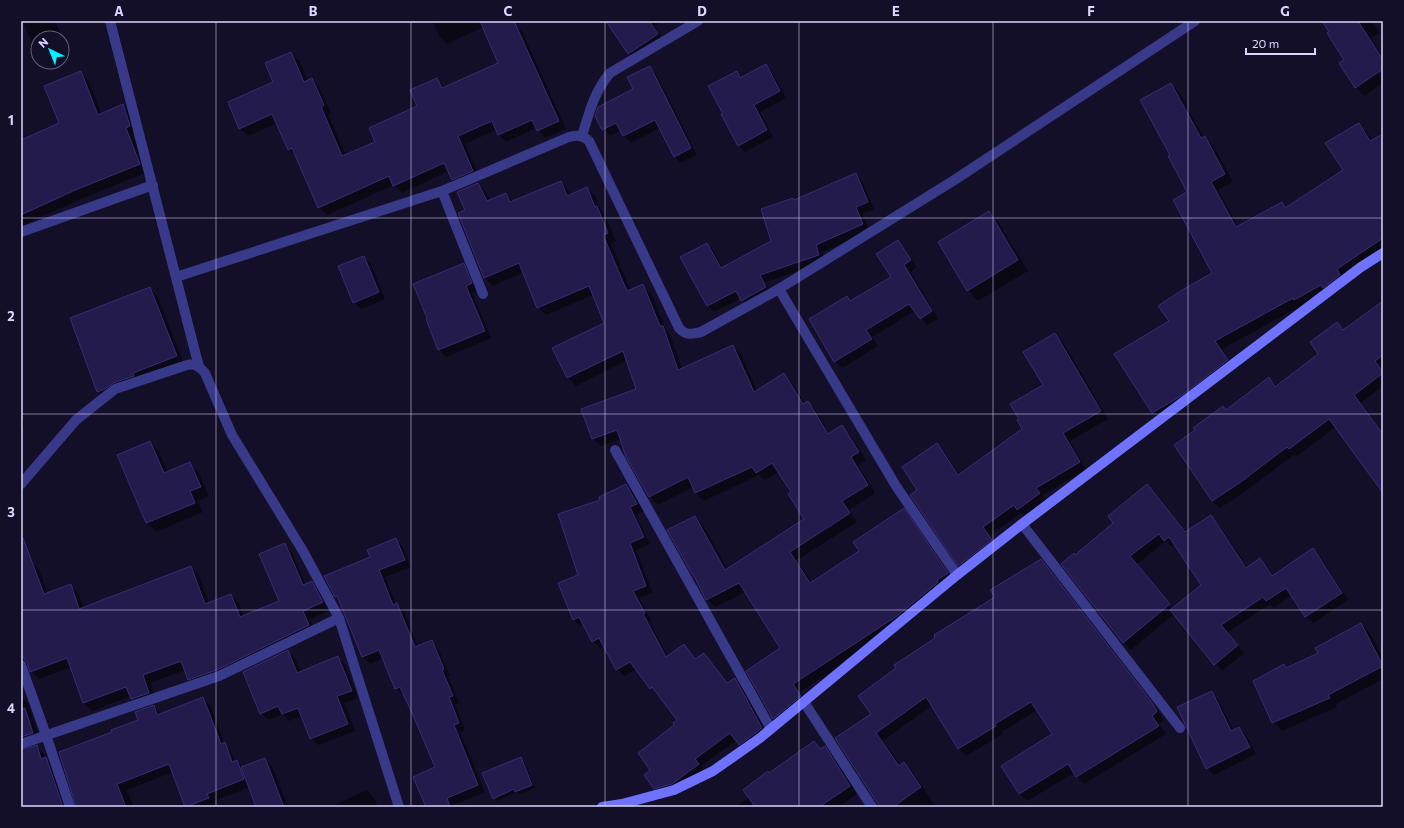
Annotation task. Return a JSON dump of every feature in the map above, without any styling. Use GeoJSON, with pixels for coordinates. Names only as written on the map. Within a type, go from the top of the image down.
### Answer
{"type":"FeatureCollection","features":[{"type":"Feature","properties":{"kind":"street"},"geometry":{"type":"LineString","coordinates":[[110,21],[199,367]]}},
{"type":"Feature","properties":{"kind":"street"},"geometry":{"type":"LineString","coordinates":[[582,136],[594,98],[602,82],[610,73],[698,21]]}},
{"type":"Feature","properties":{"kind":"street"},"geometry":{"type":"LineString","coordinates":[[176,277],[442,191],[569,137],[577,135],[582,136],[589,141],[679,328],[682,332],[688,335],[701,332],[779,289],[956,179],[1195,21]]}},
{"type":"Feature","properties":{"kind":"street"},"geometry":{"type":"LineString","coordinates":[[21,232],[153,185]]}},
{"type":"Feature","properties":{"kind":"street"},"geometry":{"type":"LineString","coordinates":[[442,191],[483,294]]}},
{"type":"Feature","properties":{"kind":"street"},"geometry":{"type":"LineString","coordinates":[[602,807],[622,804],[674,790],[713,771],[760,738],[957,575],[1022,524],[1361,267],[1383,254]]}},
{"type":"Feature","properties":{"kind":"street"},"geometry":{"type":"LineString","coordinates":[[779,289],[896,486],[957,575]]}},
{"type":"Feature","properties":{"kind":"street"},"geometry":{"type":"LineString","coordinates":[[21,484],[76,420],[115,389],[187,365],[191,364],[199,367],[205,373],[232,435],[303,551],[339,618],[399,807]]}},
{"type":"Feature","properties":{"kind":"street"},"geometry":{"type":"LineString","coordinates":[[615,450],[771,729]]}},
{"type":"Feature","properties":{"kind":"street"},"geometry":{"type":"LineString","coordinates":[[1022,524],[1180,728]]}},
{"type":"Feature","properties":{"kind":"street"},"geometry":{"type":"LineString","coordinates":[[21,744],[219,676],[339,618]]}},
{"type":"Feature","properties":{"kind":"street"},"geometry":{"type":"LineString","coordinates":[[21,665],[70,807]]}},
{"type":"Feature","properties":{"kind":"street"},"geometry":{"type":"LineString","coordinates":[[804,702],[872,807]]}},
{"type":"Feature","properties":{"kind":"building"},"geometry":{"type":"Polygon","coordinates":[[[480,21],[514,21],[559,121],[537,131],[532,120],[498,135],[492,121],[458,136],[473,171],[452,180],[444,163],[393,186],[389,176],[318,208],[292,148],[288,150],[272,114],[239,129],[228,102],[273,82],[265,63],[291,52],[304,82],[312,78],[324,105],[321,107],[342,156],[375,142],[369,128],[417,106],[410,90],[437,78],[442,88],[498,63],[480,21]]]}},
{"type":"Feature","properties":{"kind":"building"},"geometry":{"type":"Polygon","coordinates":[[[606,21],[649,21],[658,34],[628,54],[606,21]]]}},
{"type":"Feature","properties":{"kind":"building"},"geometry":{"type":"Polygon","coordinates":[[[1322,21],[1358,21],[1383,60],[1383,69],[1355,88],[1339,63],[1344,60],[1327,33],[1329,32],[1322,21]]]}},
{"type":"Feature","properties":{"kind":"building"},"geometry":{"type":"Polygon","coordinates":[[[766,64],[780,91],[754,105],[767,130],[738,146],[708,86],[737,71],[740,78],[766,64]]]}},
{"type":"Feature","properties":{"kind":"building"},"geometry":{"type":"Polygon","coordinates":[[[650,66],[691,148],[674,157],[655,120],[623,136],[616,123],[602,130],[595,116],[598,107],[633,89],[627,77],[650,66]]]}},
{"type":"Feature","properties":{"kind":"building"},"geometry":{"type":"Polygon","coordinates":[[[81,71],[98,115],[123,104],[130,126],[126,128],[140,164],[73,191],[21,215],[21,140],[59,123],[44,86],[81,71]]]}},
{"type":"Feature","properties":{"kind":"building"},"geometry":{"type":"Polygon","coordinates":[[[1171,83],[1201,138],[1205,136],[1225,174],[1211,182],[1236,227],[1282,202],[1285,208],[1343,170],[1325,143],[1359,123],[1370,141],[1383,134],[1383,238],[1337,269],[1340,275],[1323,288],[1321,285],[1294,300],[1293,298],[1215,341],[1228,360],[1181,396],[1152,413],[1114,354],[1169,321],[1158,306],[1212,273],[1173,200],[1187,192],[1168,156],[1170,155],[1140,100],[1171,83]]]}},
{"type":"Feature","properties":{"kind":"building"},"geometry":{"type":"Polygon","coordinates":[[[856,173],[868,202],[856,207],[863,224],[816,245],[819,255],[760,275],[766,287],[741,301],[736,291],[707,306],[680,257],[707,243],[721,268],[771,241],[761,209],[793,198],[794,200],[856,173]]]}},
{"type":"Feature","properties":{"kind":"building"},"geometry":{"type":"Polygon","coordinates":[[[561,181],[567,196],[587,187],[595,207],[597,206],[608,233],[603,235],[627,291],[643,284],[660,326],[663,326],[678,370],[733,345],[754,392],[784,373],[803,404],[808,401],[828,434],[842,425],[859,452],[851,457],[868,485],[842,501],[850,513],[790,552],[810,583],[859,551],[853,542],[904,508],[948,573],[937,580],[938,582],[897,616],[793,684],[801,696],[773,719],[746,671],[780,648],[739,583],[706,600],[693,574],[667,530],[695,516],[725,570],[804,519],[788,494],[791,492],[772,463],[756,473],[752,467],[695,493],[688,477],[649,497],[626,457],[617,430],[592,439],[581,409],[636,389],[623,351],[567,378],[552,348],[604,323],[589,286],[537,308],[519,263],[484,278],[458,213],[465,210],[457,192],[478,183],[487,201],[506,193],[510,202],[561,181]]]}},
{"type":"Feature","properties":{"kind":"building"},"geometry":{"type":"Polygon","coordinates":[[[989,211],[1018,260],[967,291],[938,242],[989,211]]]}},
{"type":"Feature","properties":{"kind":"building"},"geometry":{"type":"Polygon","coordinates":[[[898,240],[911,260],[904,265],[932,311],[920,319],[909,304],[866,330],[872,339],[834,362],[809,319],[847,296],[850,301],[891,277],[876,254],[898,240]]]}},
{"type":"Feature","properties":{"kind":"building"},"geometry":{"type":"Polygon","coordinates":[[[364,256],[379,292],[353,303],[338,266],[364,256]]]}},
{"type":"Feature","properties":{"kind":"building"},"geometry":{"type":"Polygon","coordinates":[[[464,263],[472,283],[466,286],[485,331],[438,350],[413,284],[464,263]]]}},
{"type":"Feature","properties":{"kind":"building"},"geometry":{"type":"Polygon","coordinates":[[[150,287],[177,356],[133,373],[134,376],[113,383],[105,389],[97,392],[70,318],[150,287]]]}},
{"type":"Feature","properties":{"kind":"building"},"geometry":{"type":"Polygon","coordinates":[[[1383,301],[1383,355],[1375,361],[1383,373],[1354,395],[1383,434],[1383,493],[1329,419],[1289,449],[1287,447],[1238,484],[1212,501],[1174,445],[1195,430],[1193,428],[1223,406],[1226,410],[1269,377],[1275,387],[1318,354],[1310,342],[1337,322],[1343,330],[1383,301]]]}},
{"type":"Feature","properties":{"kind":"building"},"geometry":{"type":"Polygon","coordinates":[[[1055,333],[1101,411],[1063,433],[1080,462],[1036,488],[1040,493],[1017,510],[1014,505],[983,527],[992,540],[958,566],[910,495],[917,490],[902,467],[937,443],[958,475],[1022,429],[1017,420],[1019,419],[1010,404],[1043,385],[1023,352],[1055,333]]]}},
{"type":"Feature","properties":{"kind":"building"},"geometry":{"type":"Polygon","coordinates":[[[150,441],[164,473],[190,462],[201,487],[190,491],[195,503],[146,523],[117,455],[150,441]]]}},
{"type":"Feature","properties":{"kind":"building"},"geometry":{"type":"Polygon","coordinates":[[[626,484],[637,504],[630,507],[644,537],[630,543],[646,586],[633,591],[645,613],[643,614],[666,657],[684,644],[695,659],[704,653],[727,683],[735,678],[762,728],[739,745],[730,733],[695,759],[699,764],[672,784],[654,789],[644,775],[650,770],[638,753],[674,725],[673,723],[677,720],[652,687],[650,689],[630,662],[616,670],[599,638],[592,642],[579,617],[573,620],[558,583],[578,575],[558,514],[600,500],[599,497],[626,484]]]}},
{"type":"Feature","properties":{"kind":"building"},"geometry":{"type":"Polygon","coordinates":[[[1147,484],[1185,532],[1211,515],[1246,568],[1260,558],[1272,576],[1313,548],[1342,593],[1305,617],[1286,588],[1266,601],[1263,597],[1221,625],[1238,645],[1214,665],[1170,610],[1201,585],[1169,537],[1164,541],[1159,534],[1130,556],[1170,604],[1123,643],[1061,564],[1074,553],[1075,555],[1113,523],[1108,516],[1147,484]]]}},
{"type":"Feature","properties":{"kind":"building"},"geometry":{"type":"Polygon","coordinates":[[[21,538],[23,538],[44,594],[71,584],[79,609],[191,566],[205,604],[231,594],[240,617],[279,601],[259,554],[285,543],[303,585],[312,581],[323,602],[303,611],[309,625],[217,670],[188,680],[181,661],[143,675],[149,693],[131,699],[126,687],[83,703],[67,658],[30,672],[21,652],[21,538]]]}},
{"type":"Feature","properties":{"kind":"building"},"geometry":{"type":"Polygon","coordinates":[[[396,538],[405,560],[379,570],[393,605],[397,603],[415,647],[432,640],[453,696],[449,697],[459,723],[454,725],[478,785],[447,798],[450,807],[426,807],[413,777],[435,767],[412,713],[400,687],[395,689],[379,650],[362,657],[337,596],[335,597],[324,576],[370,557],[367,550],[396,538]]]}},
{"type":"Feature","properties":{"kind":"building"},"geometry":{"type":"Polygon","coordinates":[[[1041,559],[1150,700],[1157,711],[1152,716],[1159,726],[1076,777],[1068,764],[1019,794],[1001,766],[1052,734],[1031,702],[995,724],[996,726],[958,749],[926,697],[876,733],[899,766],[904,762],[921,787],[893,807],[880,807],[835,738],[871,714],[858,696],[896,668],[894,665],[935,638],[934,635],[995,597],[990,590],[1041,559]]]}},
{"type":"Feature","properties":{"kind":"building"},"geometry":{"type":"Polygon","coordinates":[[[1361,623],[1383,666],[1328,695],[1330,698],[1272,723],[1253,681],[1284,664],[1286,668],[1318,653],[1315,648],[1361,623]]]}},
{"type":"Feature","properties":{"kind":"building"},"geometry":{"type":"Polygon","coordinates":[[[288,650],[297,673],[338,656],[352,691],[337,696],[348,724],[310,739],[298,708],[282,714],[278,706],[260,714],[243,672],[288,650]]]}},
{"type":"Feature","properties":{"kind":"building"},"geometry":{"type":"Polygon","coordinates":[[[1212,691],[1231,731],[1239,727],[1250,747],[1206,769],[1177,707],[1212,691]]]}},
{"type":"Feature","properties":{"kind":"building"},"geometry":{"type":"Polygon","coordinates":[[[203,697],[221,744],[225,742],[232,762],[237,760],[244,779],[207,794],[209,798],[185,807],[169,764],[117,784],[126,807],[76,807],[59,752],[112,732],[111,730],[138,720],[135,712],[154,705],[157,715],[203,697]]]}},
{"type":"Feature","properties":{"kind":"building"},"geometry":{"type":"Polygon","coordinates":[[[25,708],[33,733],[21,737],[21,709],[25,708]]]}},
{"type":"Feature","properties":{"kind":"building"},"geometry":{"type":"Polygon","coordinates":[[[814,741],[820,749],[825,746],[850,786],[819,807],[755,807],[743,790],[768,771],[769,773],[814,741]]]}},
{"type":"Feature","properties":{"kind":"building"},"geometry":{"type":"Polygon","coordinates":[[[37,745],[41,759],[46,757],[63,807],[21,807],[21,750],[37,745]]]}},
{"type":"Feature","properties":{"kind":"building"},"geometry":{"type":"Polygon","coordinates":[[[521,757],[532,785],[515,792],[514,789],[493,799],[482,773],[521,757]]]}},
{"type":"Feature","properties":{"kind":"building"},"geometry":{"type":"Polygon","coordinates":[[[265,758],[284,807],[256,807],[241,767],[265,758]]]}}]}
